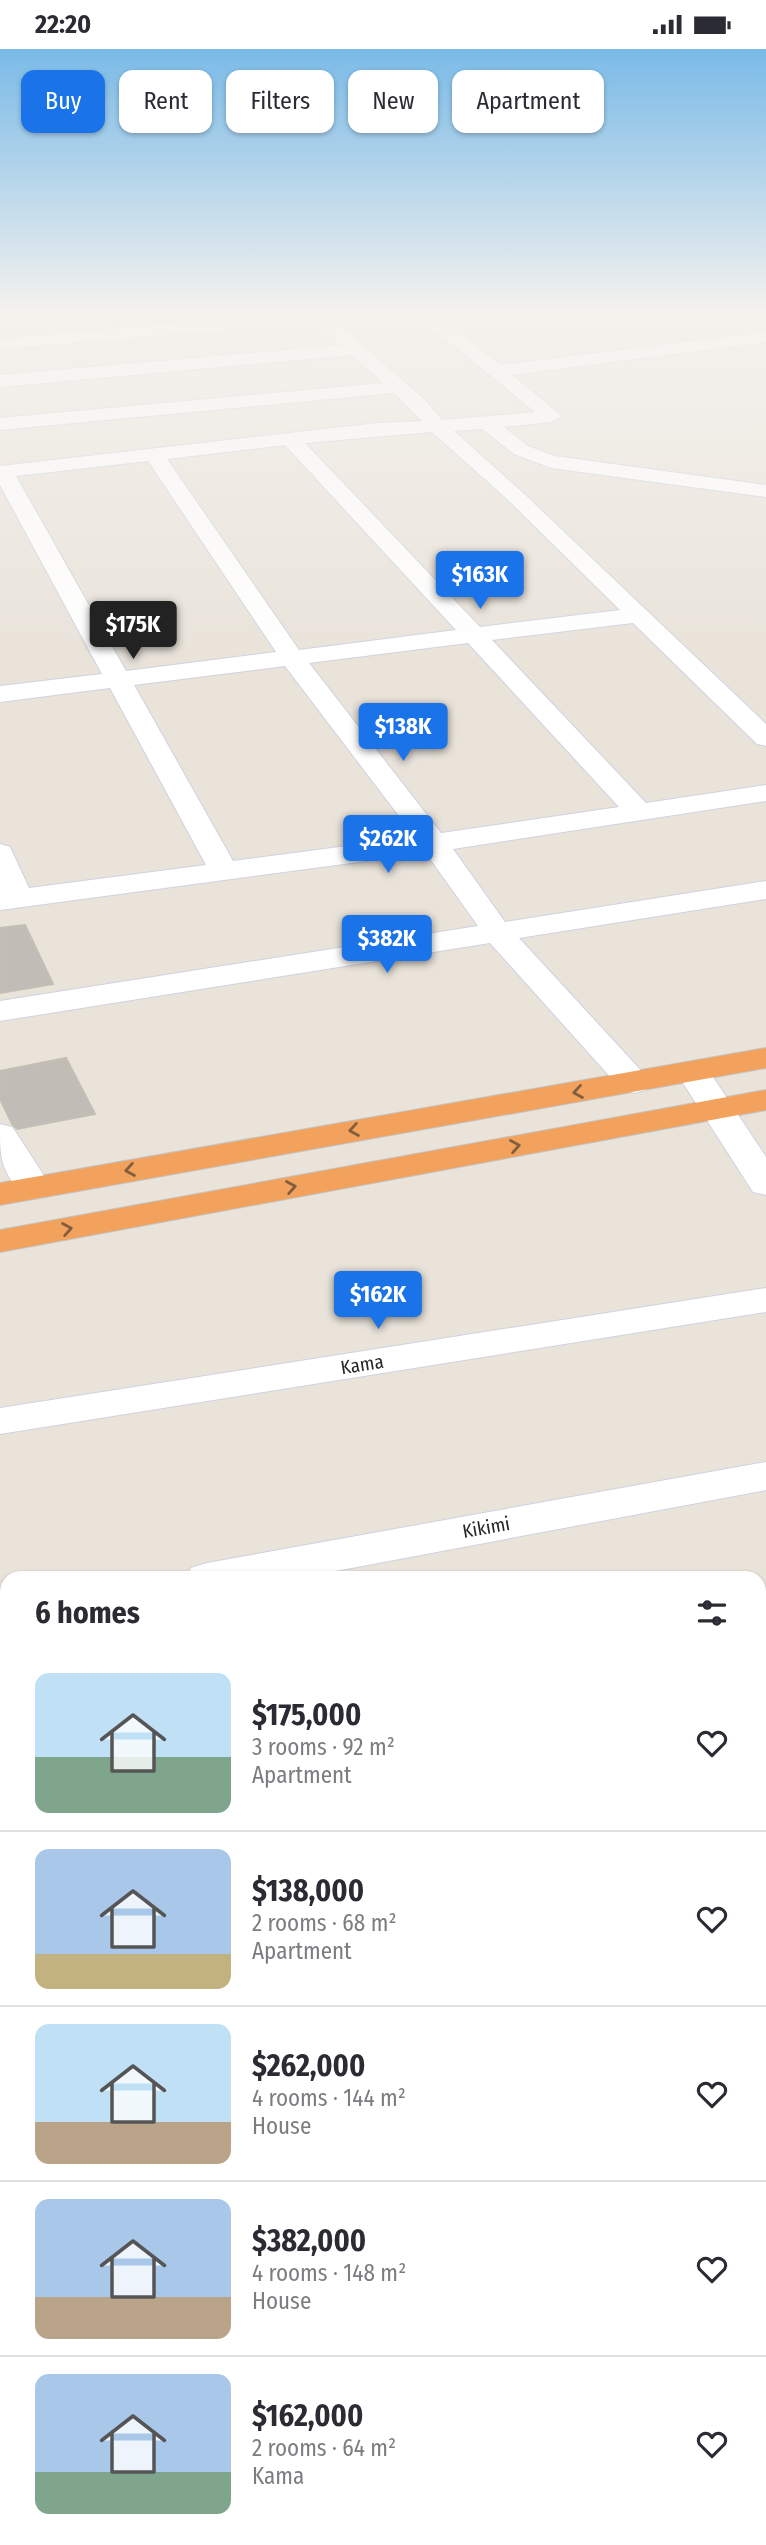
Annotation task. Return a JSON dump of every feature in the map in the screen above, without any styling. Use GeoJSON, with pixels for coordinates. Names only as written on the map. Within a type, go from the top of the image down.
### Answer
{"type":"FeatureCollection","features":[{"type":"Feature","properties":{"kind":"highway"},"geometry":{"type":"LineString","coordinates":[[17,1191],[766,1058]]}},
{"type":"Feature","properties":{"kind":"highway"},"geometry":{"type":"LineString","coordinates":[[0,1241],[766,1100]]}},
{"type":"Feature","properties":{"kind":"street"},"geometry":{"type":"LineString","coordinates":[[38,427],[50,442],[63,465]]}},
{"type":"Feature","properties":{"kind":"street"},"geometry":{"type":"LineString","coordinates":[[225,872],[1,472],[410,427]]}},
{"type":"Feature","properties":{"kind":"street"},"geometry":{"type":"LineString","coordinates":[[439,427],[514,495],[766,739]]}},
{"type":"Feature","properties":{"kind":"street"},"geometry":{"type":"LineString","coordinates":[[492,427],[532,456],[551,461],[766,491]]}},
{"type":"Feature","properties":{"kind":"street"},"geometry":{"type":"LineString","coordinates":[[290,439],[639,812]]}},
{"type":"Feature","properties":{"kind":"street"},"geometry":{"type":"LineString","coordinates":[[155,456],[292,658],[434,843],[497,932],[634,1083]]}},
{"type":"Feature","properties":{"kind":"street"},"geometry":{"type":"LineString","coordinates":[[0,694],[638,615]]}},
{"type":"Feature","properties":{"kind":"street"},"geometry":{"type":"LineString","coordinates":[[0,853],[9,899],[434,843],[766,793]]}},
{"type":"Feature","properties":{"kind":"street"},"geometry":{"type":"LineString","coordinates":[[0,1011],[766,890]]}},
{"type":"Feature","properties":{"kind":"street"},"geometry":{"type":"LineString","coordinates":[[693,1072],[719,1108],[766,1184]]}},
{"type":"Feature","properties":{"kind":"street"},"geometry":{"type":"LineString","coordinates":[[0,1134],[17,1191]]}},
{"type":"Feature","properties":{"kind":"street","name":"Kama"},"geometry":{"type":"LineString","coordinates":[[0,1421],[766,1300]]}},
{"type":"Feature","properties":{"kind":"street","name":"Kikimi"},"geometry":{"type":"LineString","coordinates":[[250,1571],[766,1476]]}},
{"type":"Feature","properties":{"kind":"building"},"geometry":{"type":"Polygon","coordinates":[[[25,925],[53,984],[0,993],[0,928],[25,925]]]}},
{"type":"Feature","properties":{"kind":"building"},"geometry":{"type":"Polygon","coordinates":[[[66,1058],[95,1114],[17,1129],[0,1099],[0,1071],[66,1058]]]}}]}
